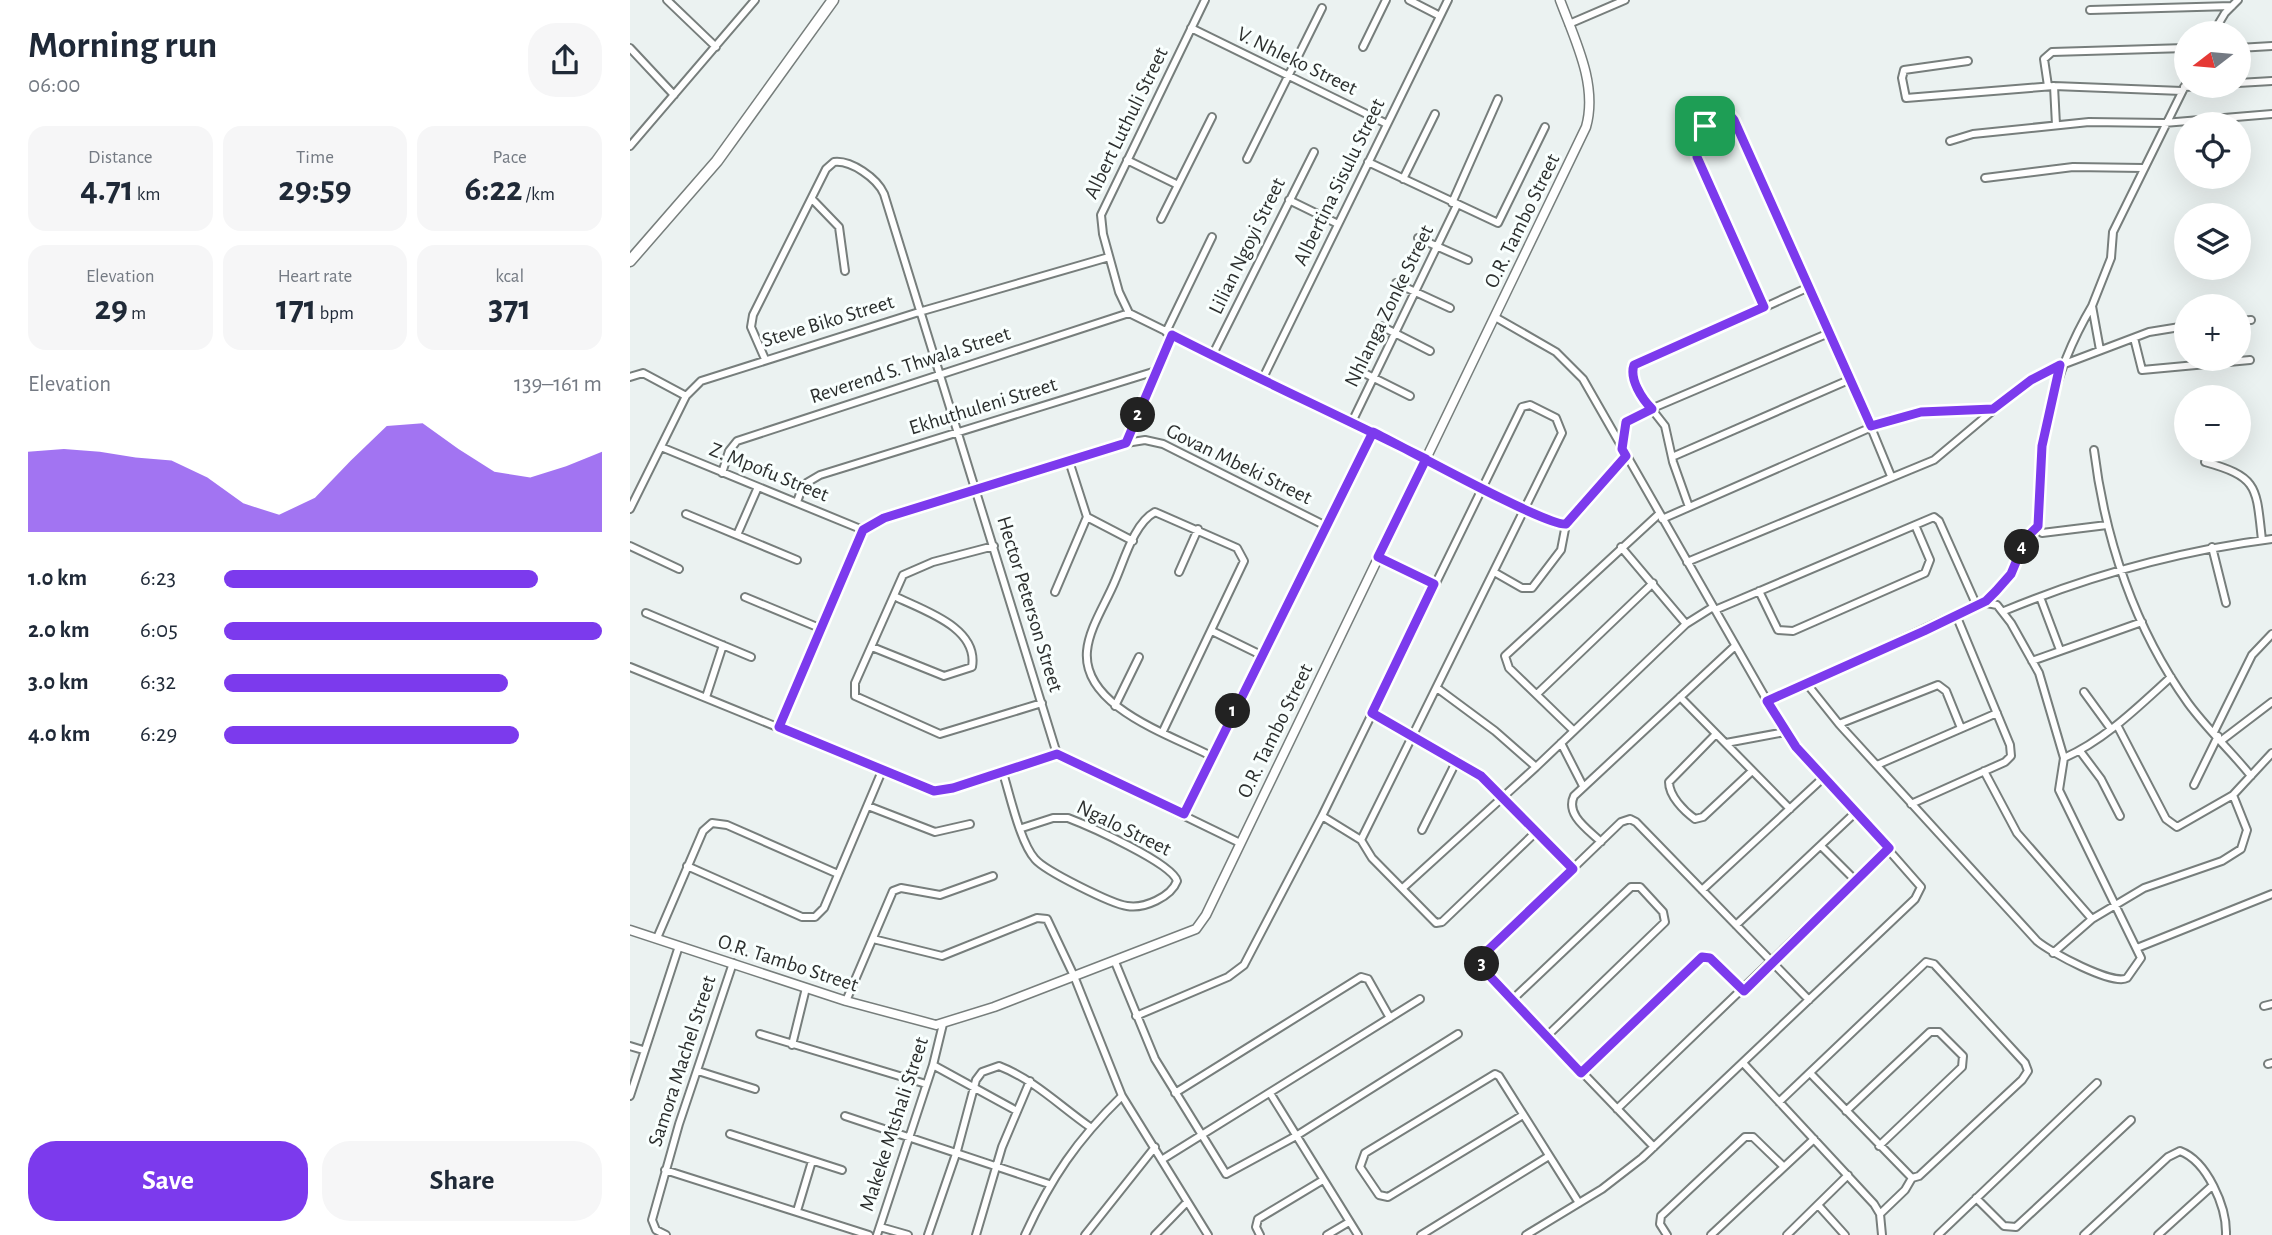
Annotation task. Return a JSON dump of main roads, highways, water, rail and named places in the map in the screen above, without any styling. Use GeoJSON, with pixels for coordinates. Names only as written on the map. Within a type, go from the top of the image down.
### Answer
{"type":"FeatureCollection","features":[{"type":"Feature","properties":{"kind":"highway"},"geometry":{"type":"LineString","coordinates":[[630,261],[732,142],[833,0]]}}]}
